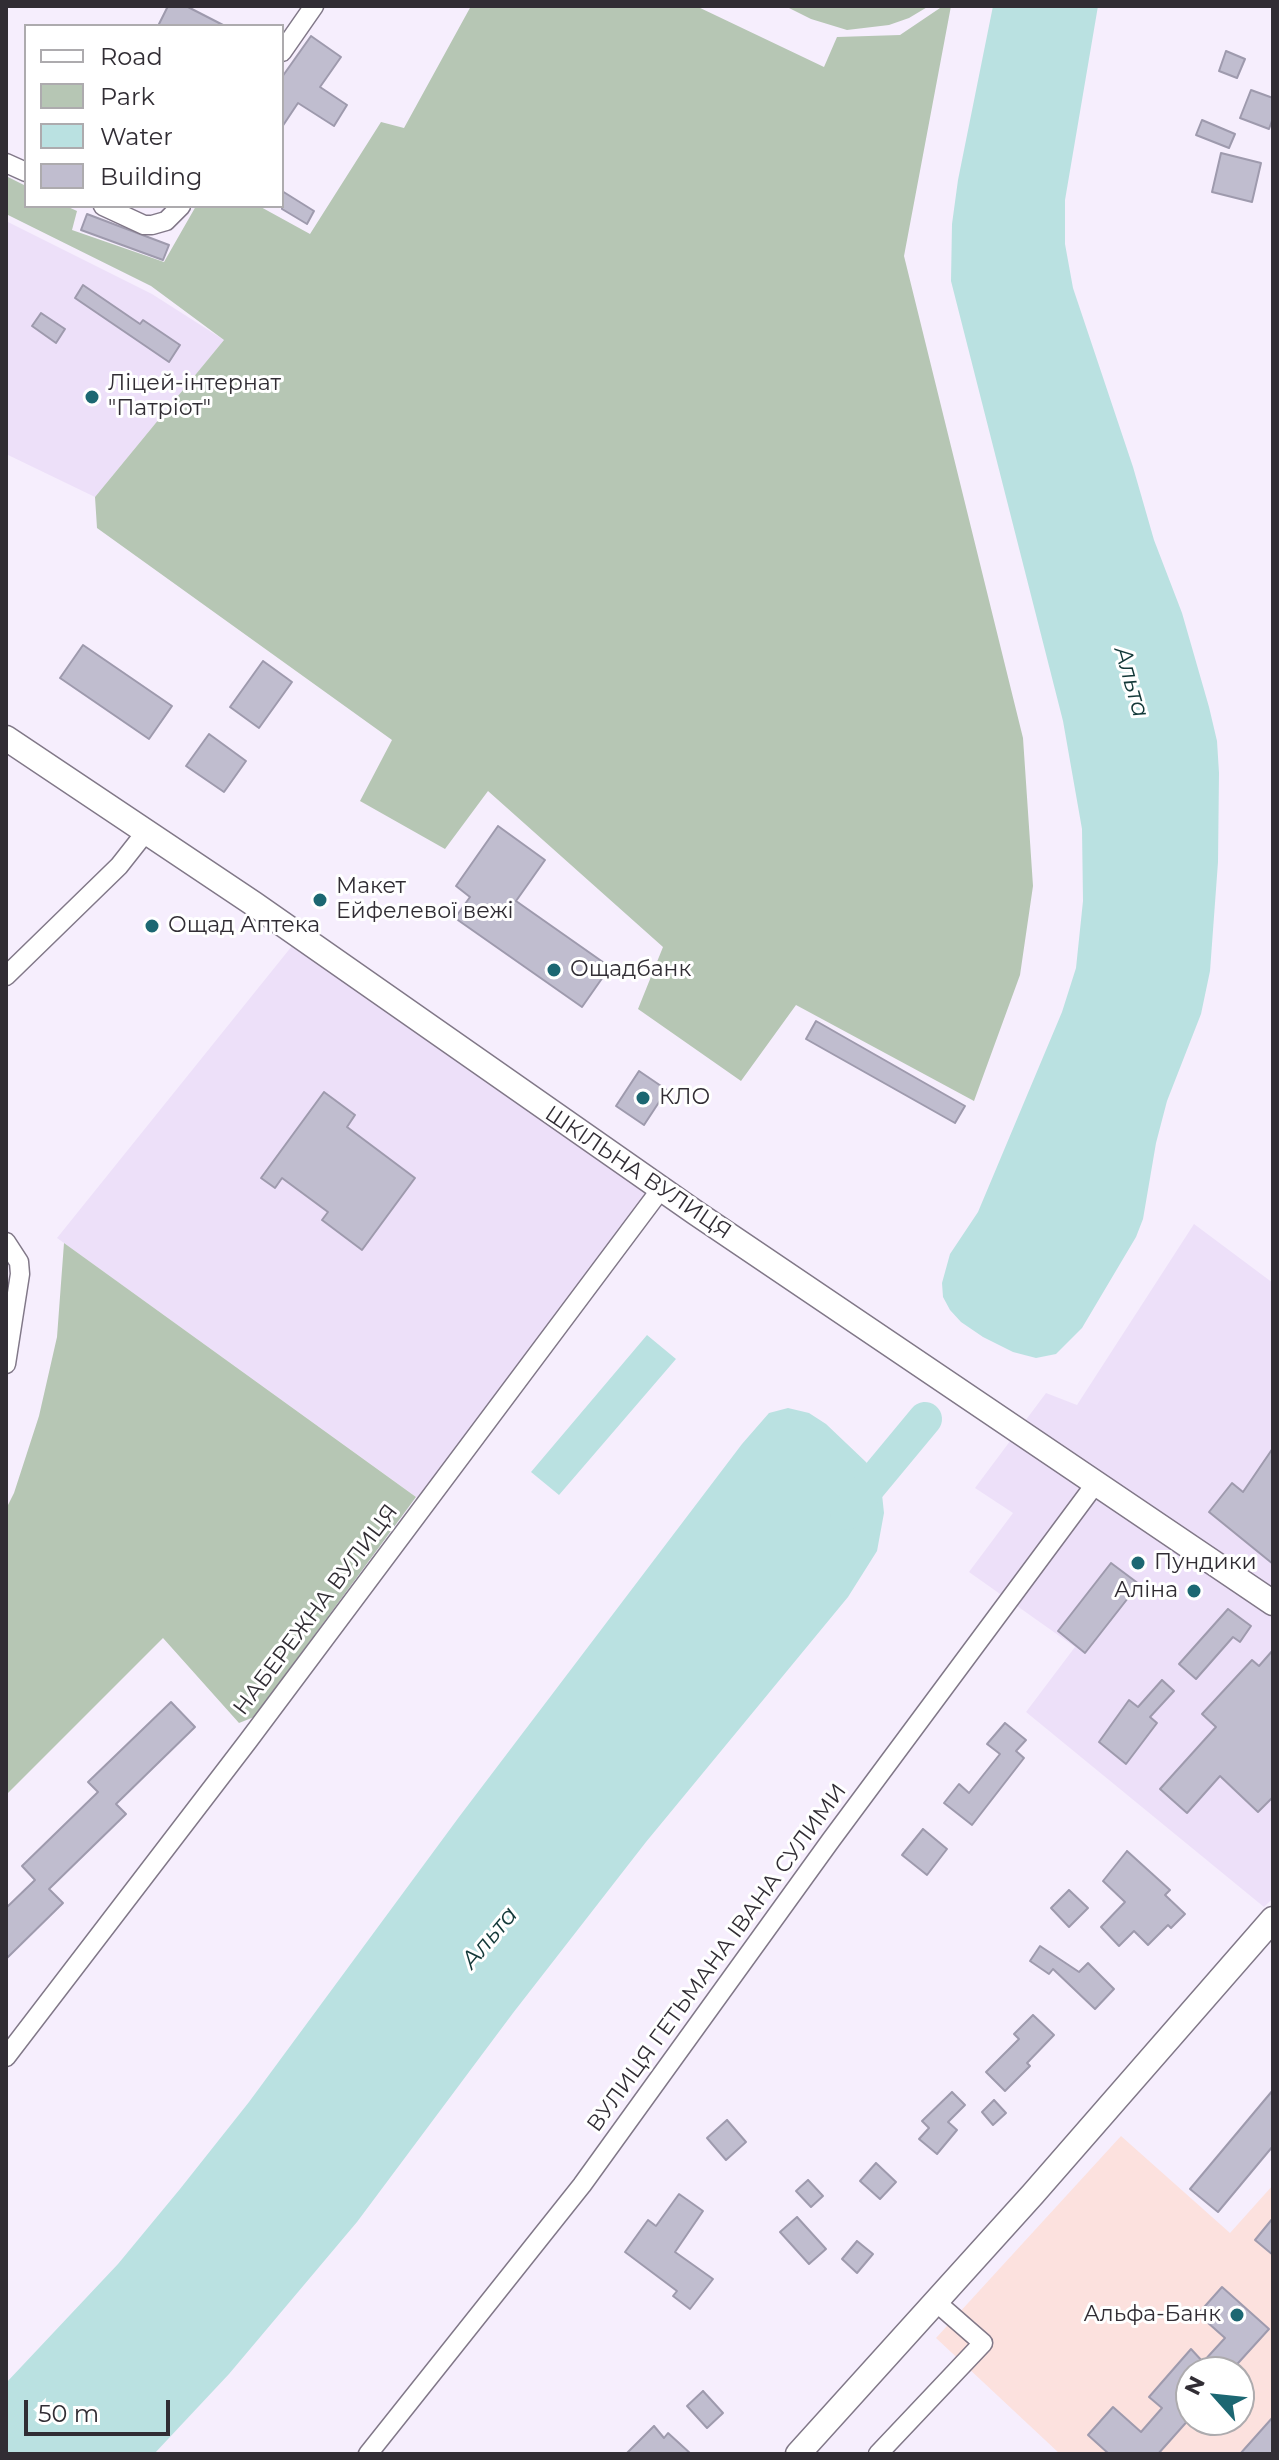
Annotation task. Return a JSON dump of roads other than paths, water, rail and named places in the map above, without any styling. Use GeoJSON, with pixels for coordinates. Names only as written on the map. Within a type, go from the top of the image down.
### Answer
{"type":"FeatureCollection","features":[{"type":"Feature","properties":{"kind":"main road","name":"ШКІЛЬНА ВУЛИЦЯ"},"geometry":{"type":"LineString","coordinates":[[6,738],[254,904],[661,1189],[1273,1603]]}},
{"type":"Feature","properties":{"kind":"main road"},"geometry":{"type":"LineString","coordinates":[[798,2454],[1273,1919]]}},
{"type":"Feature","properties":{"kind":"street"},"geometry":{"type":"LineString","coordinates":[[284,49],[314,6]]}},
{"type":"Feature","properties":{"kind":"street"},"geometry":{"type":"LineString","coordinates":[[107,208],[144,225],[166,221],[179,208]]}},
{"type":"Feature","properties":{"kind":"street"},"geometry":{"type":"LineString","coordinates":[[6,976],[119,866],[145,833]]}},
{"type":"Feature","properties":{"kind":"street","name":"НАБЕРЕЖНА ВУЛИЦЯ"},"geometry":{"type":"LineString","coordinates":[[6,2057],[257,1729],[661,1189]]}},
{"type":"Feature","properties":{"kind":"street"},"geometry":{"type":"LineString","coordinates":[[6,1242],[19,1262],[20,1274],[7,1359]]}},
{"type":"Feature","properties":{"kind":"street","name":"ВУЛИЦЯ ГЕТЬМАНА ІВАНА СУЛИМИ"},"geometry":{"type":"LineString","coordinates":[[368,2454],[582,2185],[831,1840],[1096,1483]]}},
{"type":"Feature","properties":{"kind":"street"},"geometry":{"type":"LineString","coordinates":[[878,2454],[983,2343],[936,2302]]}},
{"type":"Feature","properties":{"kind":"water"},"geometry":{"type":"Polygon","coordinates":[[[993,6],[1098,6],[1065,200],[1065,244],[1073,288],[1154,540],[1182,613],[1217,741],[1219,773],[1218,862],[1210,971],[1201,1014],[1167,1101],[1156,1143],[1143,1219],[1136,1237],[1082,1328],[1056,1354],[1036,1358],[1013,1352],[961,1322],[943,1297],[942,1283],[950,1254],[978,1212],[1062,1012],[1076,968],[1083,901],[1082,829],[1063,721],[951,281],[952,224],[958,180],[993,6]]]}},
{"type":"Feature","properties":{"kind":"water"},"geometry":{"type":"Polygon","coordinates":[[[647,1335],[676,1359],[559,1495],[531,1472],[647,1335]]]}},
{"type":"Feature","properties":{"kind":"water"},"geometry":{"type":"Polygon","coordinates":[[[788,1408],[809,1413],[826,1424],[866,1462],[881,1485],[884,1513],[877,1551],[848,1597],[646,1842],[357,2222],[229,2374],[154,2454],[6,2454],[6,2383],[118,2264],[180,2189],[249,2102],[459,1817],[742,1444],[769,1413],[788,1408]]]}},
{"type":"Feature","properties":{"kind":"waterway","name":"Альта"},"geometry":{"type":"LineString","coordinates":[[847,1513],[925,1419]]}},
{"type":"Feature","properties":{"kind":"place","name":"Ліцей-інтернат \"Патріот\""},"geometry":{"type":"Point","coordinates":[92,397]}},
{"type":"Feature","properties":{"kind":"place","name":"Макет Ейфелевої вежі"},"geometry":{"type":"Point","coordinates":[320,900]}},
{"type":"Feature","properties":{"kind":"place","name":"Ощад Аптека"},"geometry":{"type":"Point","coordinates":[152,926]}},
{"type":"Feature","properties":{"kind":"place","name":"Ощадбанк"},"geometry":{"type":"Point","coordinates":[554,970]}},
{"type":"Feature","properties":{"kind":"place","name":"КЛО"},"geometry":{"type":"Point","coordinates":[643,1098]}},
{"type":"Feature","properties":{"kind":"place","name":"Пундики"},"geometry":{"type":"Point","coordinates":[1138,1563]}},
{"type":"Feature","properties":{"kind":"place","name":"Аліна"},"geometry":{"type":"Point","coordinates":[1194,1591]}},
{"type":"Feature","properties":{"kind":"place","name":"Альфа-Банк"},"geometry":{"type":"Point","coordinates":[1237,2315]}}]}
